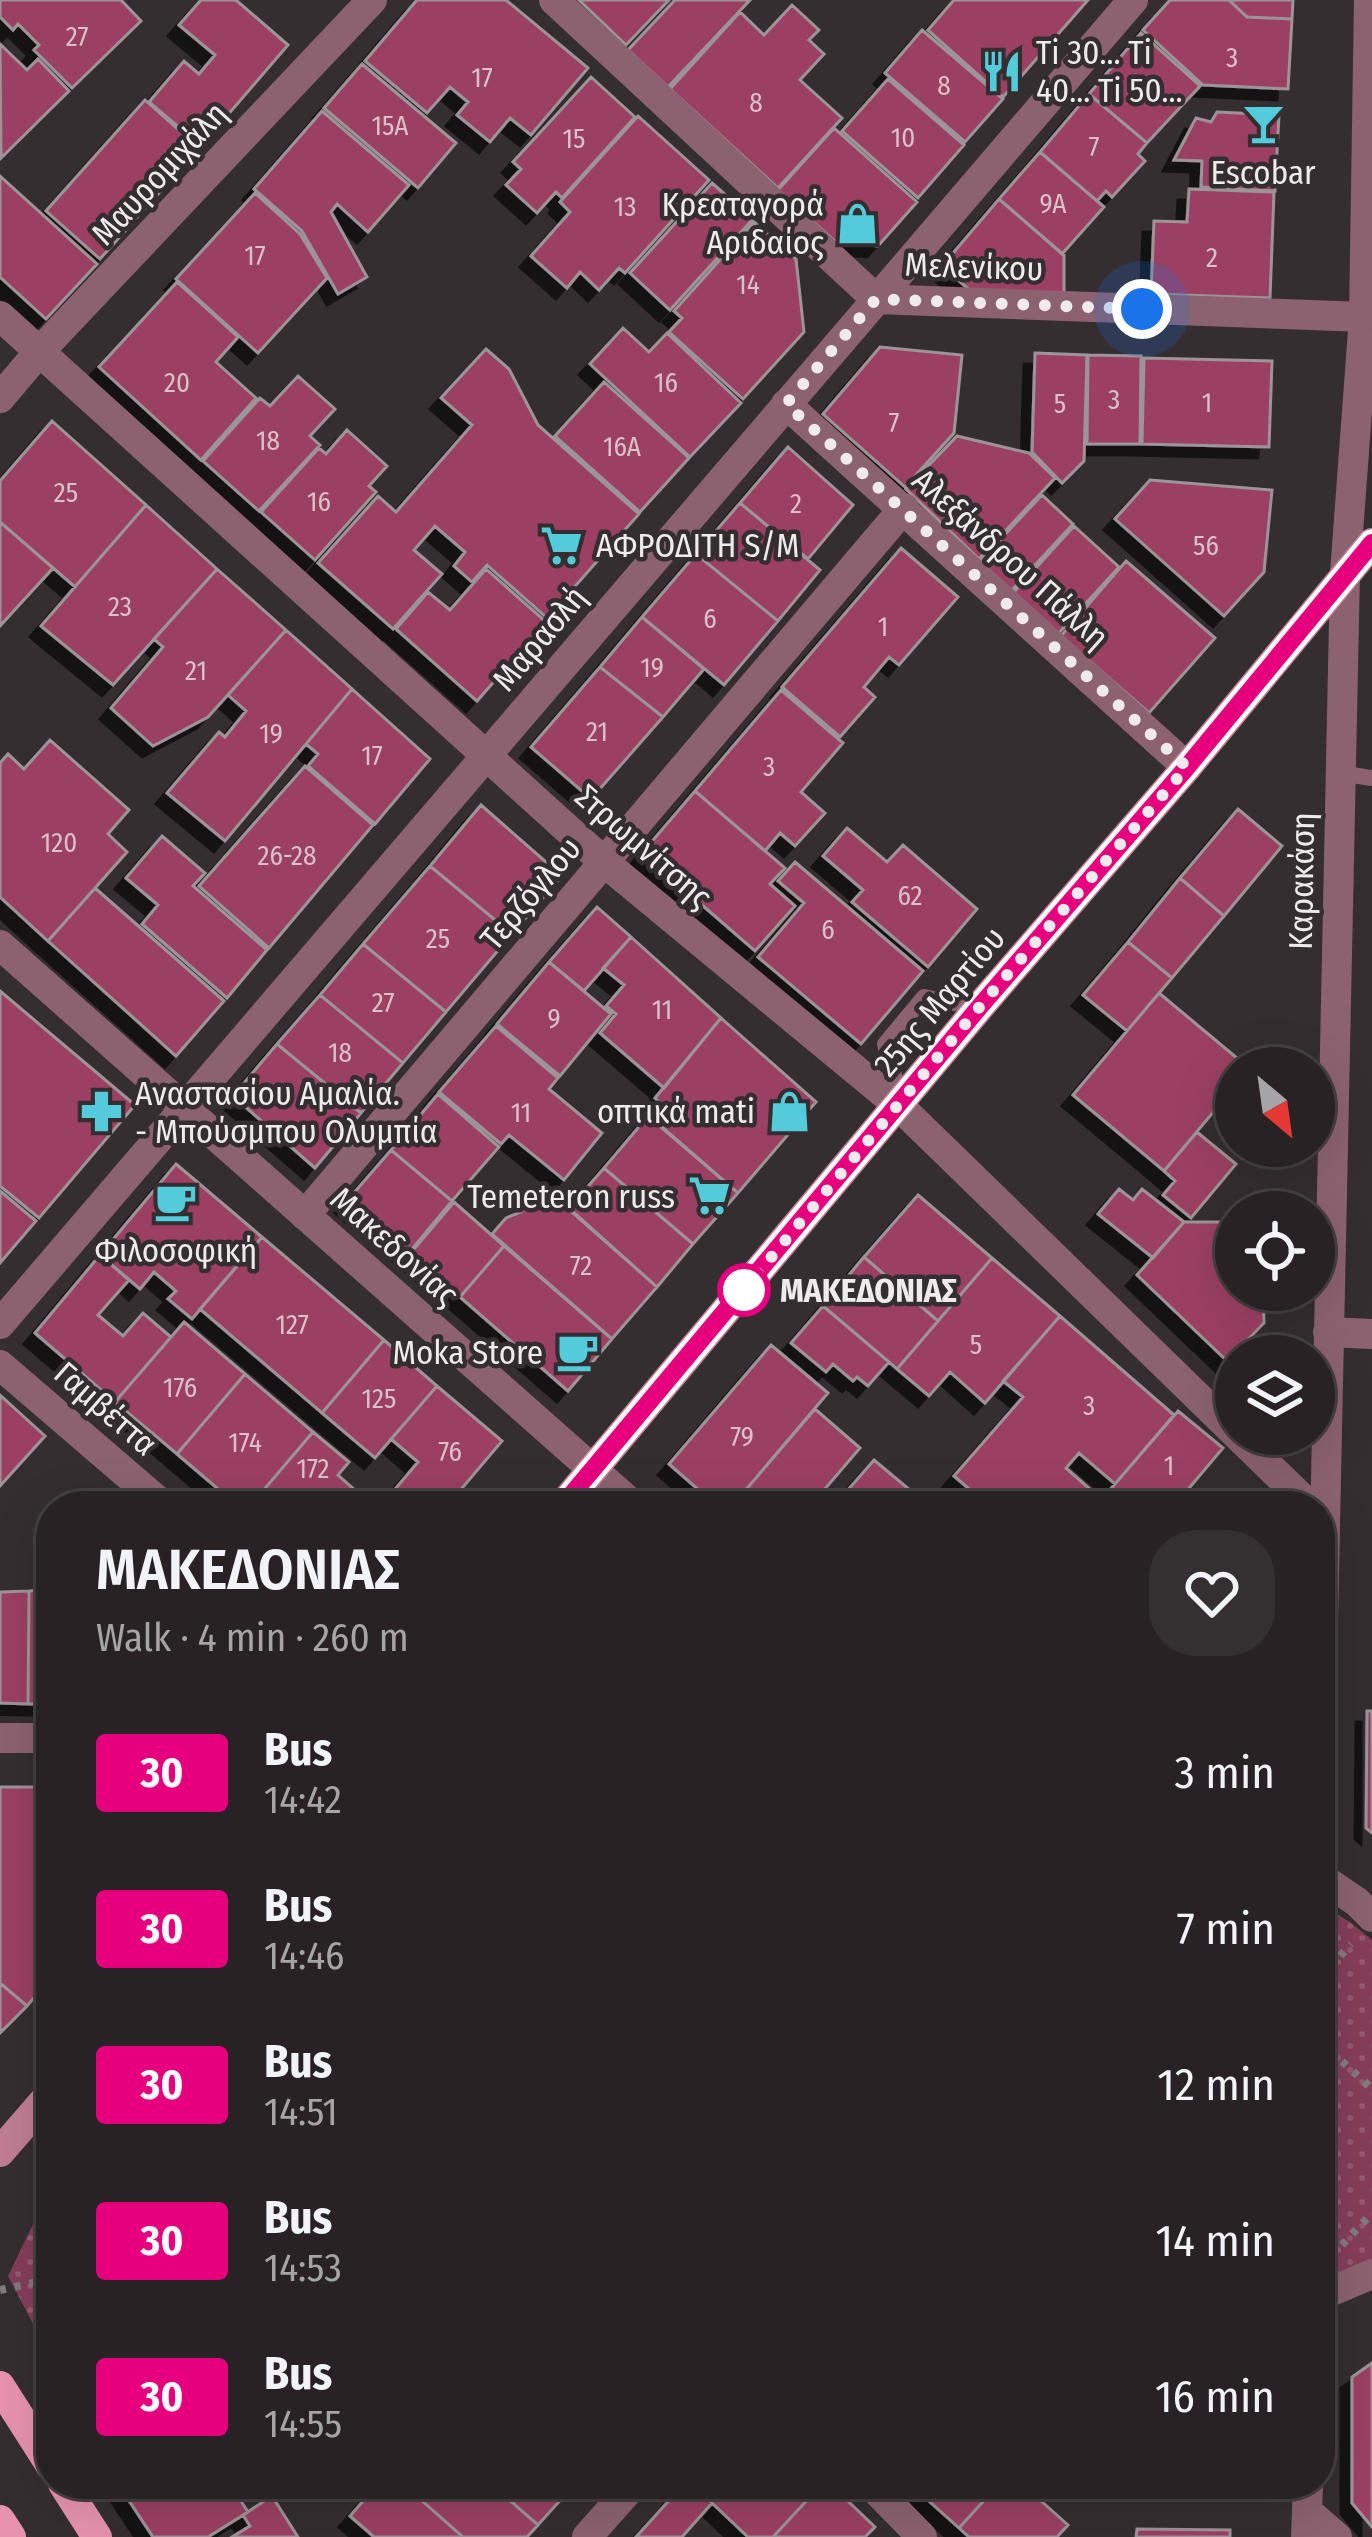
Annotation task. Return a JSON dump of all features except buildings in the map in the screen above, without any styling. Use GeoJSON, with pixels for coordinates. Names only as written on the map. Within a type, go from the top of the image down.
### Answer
{"type":"FeatureCollection","features":[{"type":"Feature","properties":{"kind":"main road","name":"25ης Μαρτίου"},"geometry":{"type":"LineString","coordinates":[[575,1491],[896,1092],[982,1004],[1187,767],[1372,542]]}},
{"type":"Feature","properties":{"kind":"main road"},"geometry":{"type":"LineString","coordinates":[[0,2152],[36,2110]]}},
{"type":"Feature","properties":{"kind":"main road"},"geometry":{"type":"LineString","coordinates":[[0,2386],[36,2442]]}},
{"type":"Feature","properties":{"kind":"main road"},"geometry":{"type":"LineString","coordinates":[[73,2499],[97,2537]]}},
{"type":"Feature","properties":{"kind":"main road"},"geometry":{"type":"LineString","coordinates":[[0,2520],[11,2537]]}},
{"type":"Feature","properties":{"kind":"street","name":"Μαυρομιχάλη"},"geometry":{"type":"LineString","coordinates":[[0,398],[372,0]]}},
{"type":"Feature","properties":{"kind":"street","name":"Μελενίκου"},"geometry":{"type":"LineString","coordinates":[[554,0],[876,299],[1364,317]]}},
{"type":"Feature","properties":{"kind":"street","name":"Μαρασλή"},"geometry":{"type":"LineString","coordinates":[[0,1324],[1133,0]]}},
{"type":"Feature","properties":{"kind":"street","name":"Καρακάση"},"geometry":{"type":"LineString","coordinates":[[1320,1491],[1345,573],[1364,317],[1369,0]]}},
{"type":"Feature","properties":{"kind":"street","name":"Στρωμνίτσης"},"geometry":{"type":"LineString","coordinates":[[0,316],[604,862],[896,1092],[1215,1413]]}},
{"type":"Feature","properties":{"kind":"street","name":"Αλεξάνδρου Πάλλη"},"geometry":{"type":"LineString","coordinates":[[786,404],[1187,767]]}},
{"type":"Feature","properties":{"kind":"street","name":"Τερζόγλου"},"geometry":{"type":"LineString","coordinates":[[305,1215],[904,508]]}},
{"type":"Feature","properties":{"kind":"street","name":"Μακεδονίας"},"geometry":{"type":"LineString","coordinates":[[0,945],[616,1491]]}},
{"type":"Feature","properties":{"kind":"street"},"geometry":{"type":"LineString","coordinates":[[1328,1332],[1372,1334]]}},
{"type":"Feature","properties":{"kind":"street","name":"Γαμβέττα"},"geometry":{"type":"LineString","coordinates":[[0,1365],[147,1491]]}},
{"type":"Feature","properties":{"kind":"street","name":"Στρωμνίτσης"},"geometry":{"type":"LineString","coordinates":[[1258,1455],[1295,1491]]}},
{"type":"Feature","properties":{"kind":"street"},"geometry":{"type":"LineString","coordinates":[[0,1738],[36,1738]]}},
{"type":"Feature","properties":{"kind":"street"},"geometry":{"type":"LineString","coordinates":[[1335,1887],[1358,1903],[1367,1924]]}},
{"type":"Feature","properties":{"kind":"street"},"geometry":{"type":"LineString","coordinates":[[1335,2290],[1372,2274]]}},
{"type":"Feature","properties":{"kind":"street"},"geometry":{"type":"LineString","coordinates":[[587,2537],[621,2499]]}},
{"type":"Feature","properties":{"kind":"street"},"geometry":{"type":"LineString","coordinates":[[884,2499],[922,2537]]}},
{"type":"Feature","properties":{"kind":"street"},"geometry":{"type":"LineString","coordinates":[[1307,2511],[1337,2537]]}},
{"type":"Feature","properties":{"kind":"lane"},"geometry":{"type":"LineString","coordinates":[[1340,773],[1372,778]]}},
{"type":"Feature","properties":{"kind":"lane"},"geometry":{"type":"LineString","coordinates":[[896,1092],[885,1044],[924,997],[959,1004]]}},
{"type":"Feature","properties":{"kind":"path"},"geometry":{"type":"LineString","coordinates":[[1335,1961],[1367,1924]]}},
{"type":"Feature","properties":{"kind":"path"},"geometry":{"type":"LineString","coordinates":[[1335,2056],[1372,2089]]}},
{"type":"Feature","properties":{"kind":"path"},"geometry":{"type":"LineString","coordinates":[[1335,2252],[1372,2213]]}},
{"type":"Feature","properties":{"kind":"path"},"geometry":{"type":"LineString","coordinates":[[0,2290],[36,2282]]}},
{"type":"Feature","properties":{"kind":"shaded area"},"geometry":{"type":"Polygon","coordinates":[[[1335,1914],[1372,1940],[1372,2259],[1335,2273],[1335,1914]]]}},
{"type":"Feature","properties":{"kind":"shaded area"},"geometry":{"type":"Polygon","coordinates":[[[36,2218],[36,2329],[8,2276],[36,2218]]]}},
{"type":"Feature","properties":{"kind":"bus line","name":"30"},"geometry":{"type":"LineString","coordinates":[[575,1491],[1372,543]]}},
{"type":"Feature","properties":{"kind":"place","name":"Ti 30... Ti 40... Ti 50..."},"geometry":{"type":"Point","coordinates":[1002,71]}},
{"type":"Feature","properties":{"kind":"place","name":"Escobar"},"geometry":{"type":"Point","coordinates":[1263,124]}},
{"type":"Feature","properties":{"kind":"place","name":"Κρεαταγορά Αριδαίος"},"geometry":{"type":"Point","coordinates":[858,223]}},
{"type":"Feature","properties":{"kind":"place","name":"ΑΦΡΟΔΙΤΗ S/M"},"geometry":{"type":"Point","coordinates":[562,545]}},
{"type":"Feature","properties":{"kind":"place","name":"οπτικά mati"},"geometry":{"type":"Point","coordinates":[789,1111]}},
{"type":"Feature","properties":{"kind":"place","name":"Αναστασίου Αμαλία. - Μπούσμπου Ολυμπία"},"geometry":{"type":"Point","coordinates":[101,1112]}},
{"type":"Feature","properties":{"kind":"place","name":"Temeteron russ"},"geometry":{"type":"Point","coordinates":[709,1196]}},
{"type":"Feature","properties":{"kind":"place","name":"Φιλοσοφική"},"geometry":{"type":"Point","coordinates":[176,1202]}},
{"type":"Feature","properties":{"kind":"place","name":"ΜΑΚΕΔΟΝΙΑΣ"},"geometry":{"type":"Point","coordinates":[744,1290]}},
{"type":"Feature","properties":{"kind":"place","name":"Moka Store"},"geometry":{"type":"Point","coordinates":[577,1352]}},
{"type":"Feature","properties":{"kind":"route"},"geometry":{"type":"LineString","coordinates":[[744,1290],[1187,767],[786,404],[876,299],[1142,309]]}}]}
